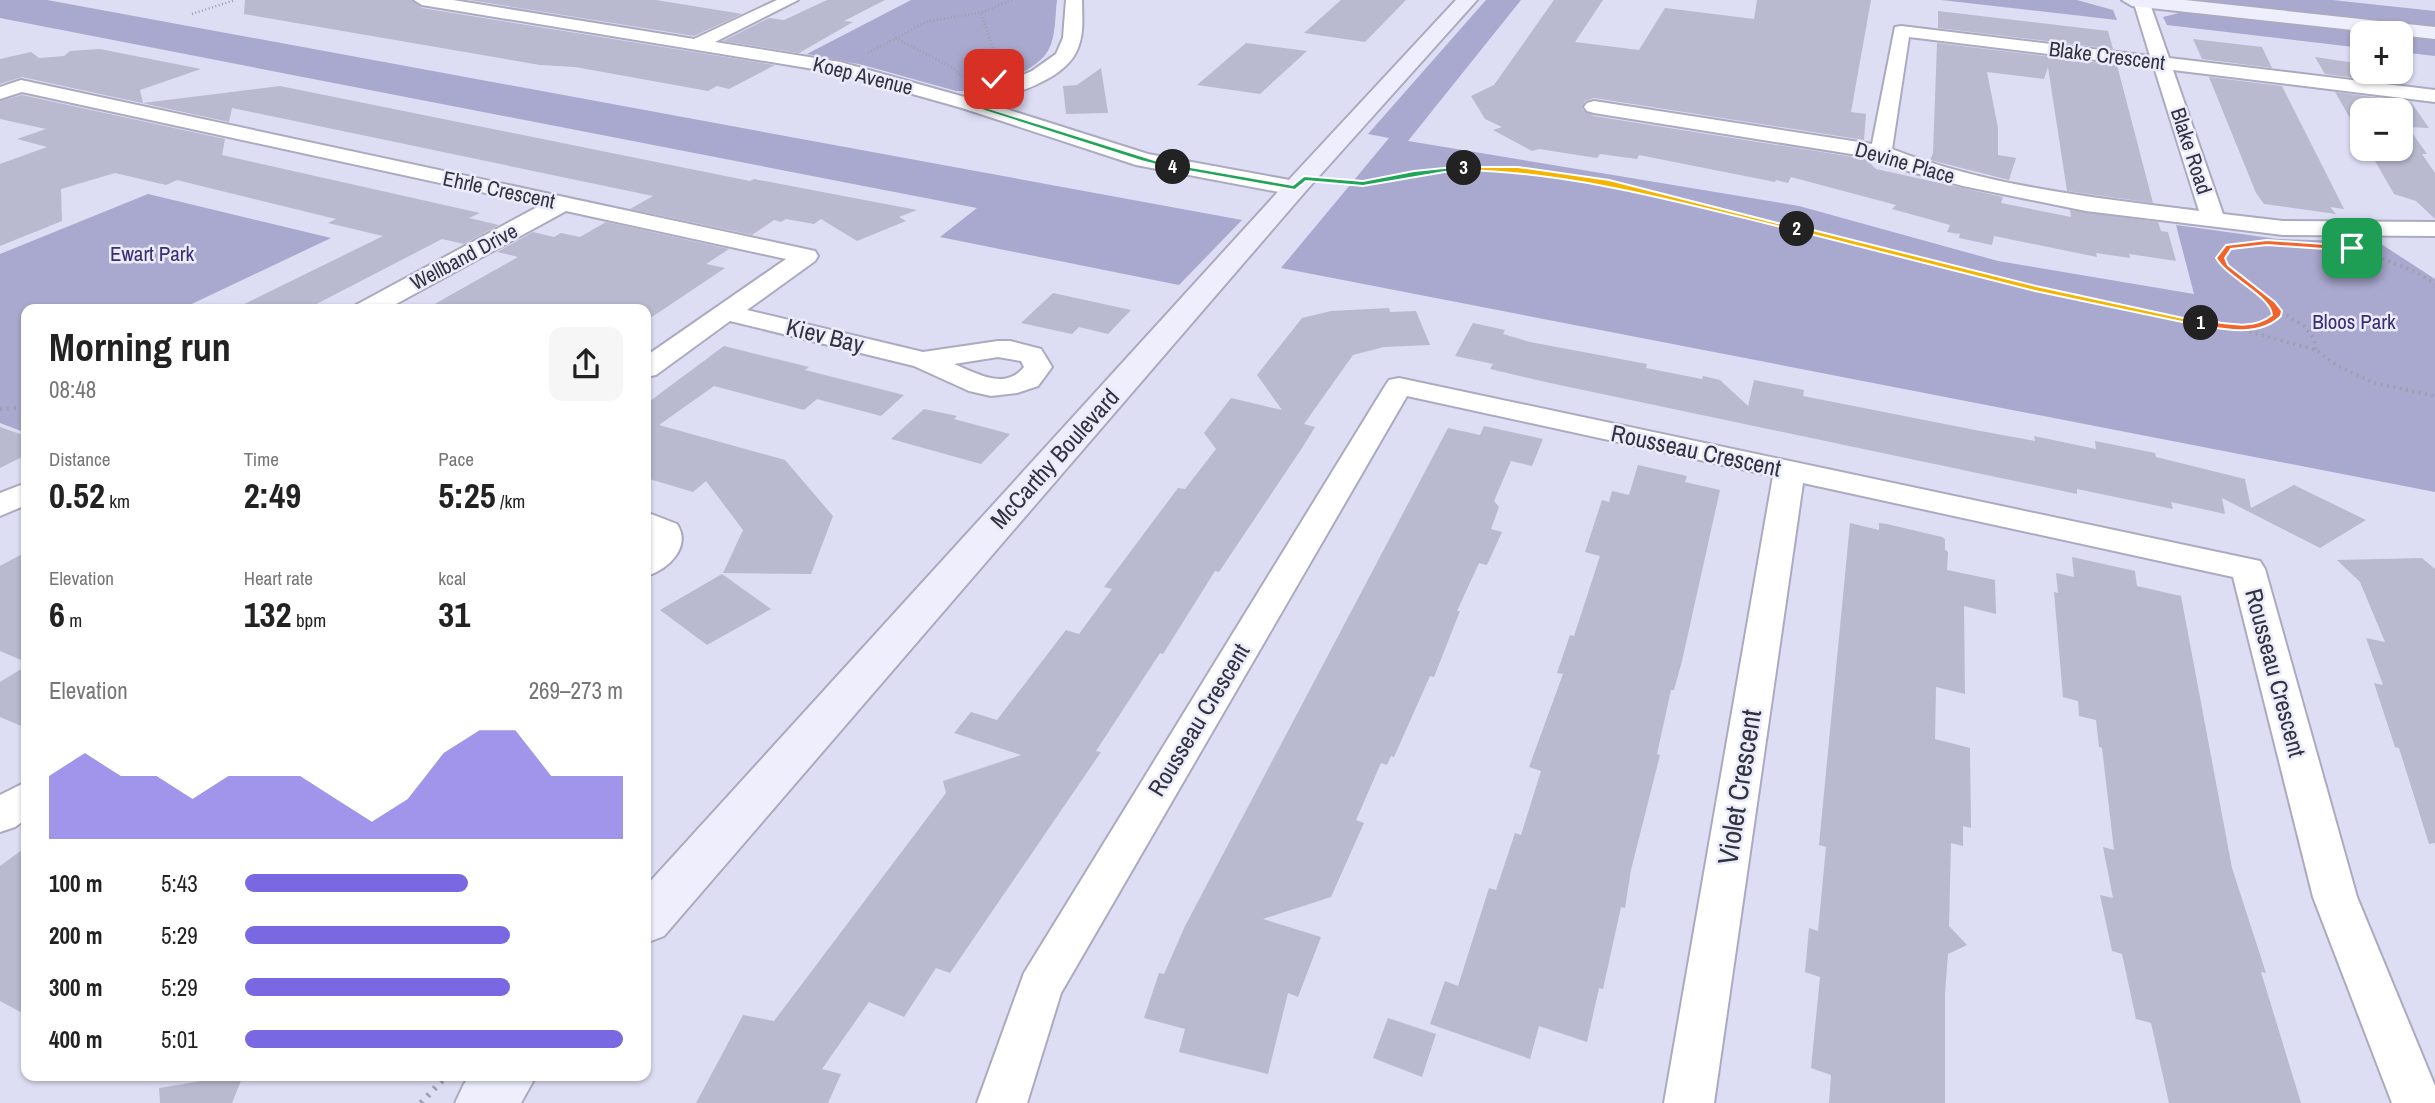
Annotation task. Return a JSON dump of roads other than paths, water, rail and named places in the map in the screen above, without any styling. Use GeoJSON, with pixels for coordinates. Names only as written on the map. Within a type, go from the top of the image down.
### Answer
{"type":"FeatureCollection","features":[{"type":"Feature","properties":{"kind":"main road","name":"McCarthy Boulevard"},"geometry":{"type":"LineString","coordinates":[[651,915],[1299,183],[1467,0]]}},
{"type":"Feature","properties":{"kind":"main road"},"geometry":{"type":"LineString","coordinates":[[2133,0],[2435,33]]}},
{"type":"Feature","properties":{"kind":"main road"},"geometry":{"type":"LineString","coordinates":[[484,1103],[504,1081]]}},
{"type":"Feature","properties":{"kind":"street","name":"Koep Avenue"},"geometry":{"type":"LineString","coordinates":[[422,0],[840,68],[969,104],[1144,160],[1299,183]]}},
{"type":"Feature","properties":{"kind":"street"},"geometry":{"type":"LineString","coordinates":[[697,44],[790,0]]}},
{"type":"Feature","properties":{"kind":"street"},"geometry":{"type":"LineString","coordinates":[[969,104],[1050,69],[1062,60],[1071,41],[1073,0]]}},
{"type":"Feature","properties":{"kind":"street","name":"Blake Road"},"geometry":{"type":"LineString","coordinates":[[2141,1],[2214,221]]}},
{"type":"Feature","properties":{"kind":"street","name":"Blake Crescent"},"geometry":{"type":"LineString","coordinates":[[1881,152],[1901,31],[2435,96]]}},
{"type":"Feature","properties":{"kind":"street","name":"Ehrle Crescent"},"geometry":{"type":"LineString","coordinates":[[0,93],[21,86],[806,256],[651,366]]}},
{"type":"Feature","properties":{"kind":"street","name":"Devine Place"},"geometry":{"type":"LineString","coordinates":[[1594,107],[1881,152],[1916,166],[1971,181],[2086,204],[2214,221],[2334,230],[2435,229]]}},
{"type":"Feature","properties":{"kind":"street","name":"Wellband Drive"},"geometry":{"type":"LineString","coordinates":[[376,304],[563,203]]}},
{"type":"Feature","properties":{"kind":"street","name":"Kiev Bay"},"geometry":{"type":"LineString","coordinates":[[728,313],[923,360]]}},
{"type":"Feature","properties":{"kind":"street","name":"Rousseau Crescent"},"geometry":{"type":"LineString","coordinates":[[1002,1103],[1040,986],[1399,386],[2248,569],[2335,897],[2417,1103]]}},
{"type":"Feature","properties":{"kind":"street","name":"Violet Crescent"},"geometry":{"type":"LineString","coordinates":[[1689,1103],[1789,471]]}},
{"type":"Feature","properties":{"kind":"street"},"geometry":{"type":"LineString","coordinates":[[0,506],[21,495]]}},
{"type":"Feature","properties":{"kind":"street"},"geometry":{"type":"LineString","coordinates":[[651,524],[665,531],[667,539],[665,548],[651,561]]}},
{"type":"Feature","properties":{"kind":"street"},"geometry":{"type":"LineString","coordinates":[[0,816],[21,801]]}},
{"type":"Feature","properties":{"kind":"park label","name":"Ewart Park"},"geometry":{"type":"Point","coordinates":[152,254]}},
{"type":"Feature","properties":{"kind":"park label","name":"Bloos Park"},"geometry":{"type":"Point","coordinates":[2354,322]}}]}
